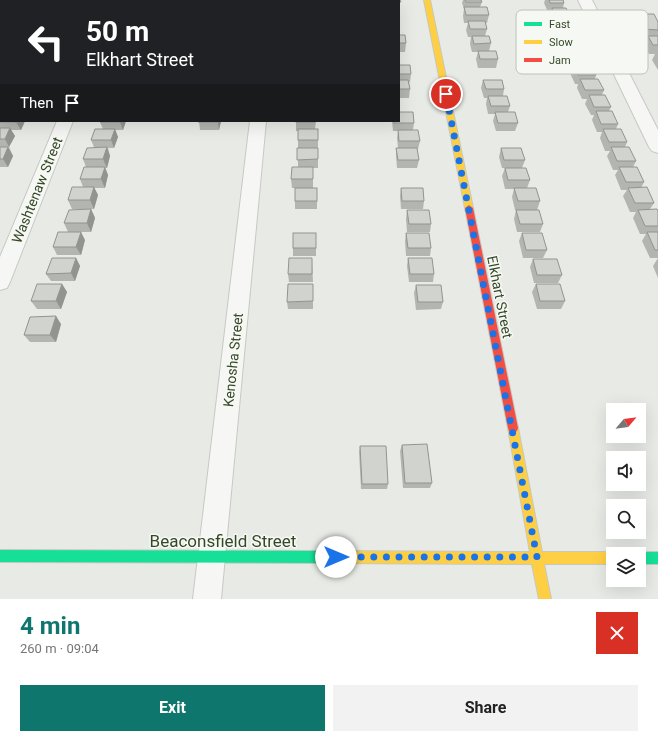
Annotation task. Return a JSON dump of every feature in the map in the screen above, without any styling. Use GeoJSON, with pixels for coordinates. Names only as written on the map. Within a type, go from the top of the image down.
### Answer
{"type":"FeatureCollection","features":[{"type":"Feature","properties":{"kind":"street","name":"Elkhart Street"},"geometry":{"type":"LineString","coordinates":[[427,0],[545,599]]}},
{"type":"Feature","properties":{"kind":"street"},"geometry":{"type":"LineString","coordinates":[[585,0],[590,10]]}},
{"type":"Feature","properties":{"kind":"street"},"geometry":{"type":"LineString","coordinates":[[622,74],[658,147]]}},
{"type":"Feature","properties":{"kind":"street","name":"Washtenaw Street"},"geometry":{"type":"LineString","coordinates":[[0,282],[66,122]]}},
{"type":"Feature","properties":{"kind":"street","name":"Kenosha Street"},"geometry":{"type":"LineString","coordinates":[[207,599],[213,556],[258,122]]}},
{"type":"Feature","properties":{"kind":"street","name":"Beaconsfield Street"},"geometry":{"type":"LineString","coordinates":[[0,556],[606,558]]}},
{"type":"Feature","properties":{"kind":"street"},"geometry":{"type":"LineString","coordinates":[[646,558],[658,558]]}},
{"type":"Feature","properties":{"kind":"building"},"geometry":{"type":"Polygon","coordinates":[[[465,0],[481,0],[482,2],[466,2],[465,0]]]}},
{"type":"Feature","properties":{"kind":"building"},"geometry":{"type":"Polygon","coordinates":[[[549,0],[563,0],[564,3],[550,3],[549,0]]]}},
{"type":"Feature","properties":{"kind":"building"},"geometry":{"type":"Polygon","coordinates":[[[464,7],[487,7],[489,15],[466,15],[464,7]]]}},
{"type":"Feature","properties":{"kind":"building"},"geometry":{"type":"Polygon","coordinates":[[[552,8],[566,8],[567,10],[553,10],[552,8]]]}},
{"type":"Feature","properties":{"kind":"building"},"geometry":{"type":"Polygon","coordinates":[[[648,14],[654,14],[658,22],[658,30],[648,29],[648,14]]]}},
{"type":"Feature","properties":{"kind":"building"},"geometry":{"type":"Polygon","coordinates":[[[468,21],[485,21],[487,29],[470,29],[468,21]]]}},
{"type":"Feature","properties":{"kind":"building"},"geometry":{"type":"Polygon","coordinates":[[[400,35],[405,35],[406,43],[400,43],[400,35]]]}},
{"type":"Feature","properties":{"kind":"building"},"geometry":{"type":"Polygon","coordinates":[[[472,36],[489,36],[491,43],[474,44],[472,36]]]}},
{"type":"Feature","properties":{"kind":"building"},"geometry":{"type":"Polygon","coordinates":[[[648,36],[658,36],[658,45],[653,45],[648,36]]]}},
{"type":"Feature","properties":{"kind":"building"},"geometry":{"type":"Polygon","coordinates":[[[478,51],[496,51],[498,59],[480,59],[478,51]]]}},
{"type":"Feature","properties":{"kind":"building"},"geometry":{"type":"Polygon","coordinates":[[[400,65],[410,65],[411,74],[400,74],[400,65]]]}},
{"type":"Feature","properties":{"kind":"building"},"geometry":{"type":"Polygon","coordinates":[[[578,74],[596,75],[578,75],[578,74]]]}},
{"type":"Feature","properties":{"kind":"building"},"geometry":{"type":"Polygon","coordinates":[[[580,79],[598,79],[604,90],[585,90],[580,79]]]}},
{"type":"Feature","properties":{"kind":"building"},"geometry":{"type":"Polygon","coordinates":[[[400,80],[408,80],[410,89],[400,89],[400,80]]]}},
{"type":"Feature","properties":{"kind":"building"},"geometry":{"type":"Polygon","coordinates":[[[483,80],[502,80],[504,89],[486,89],[483,80]]]}},
{"type":"Feature","properties":{"kind":"building"},"geometry":{"type":"Polygon","coordinates":[[[589,95],[605,95],[611,107],[594,107],[589,95]]]}},
{"type":"Feature","properties":{"kind":"building"},"geometry":{"type":"Polygon","coordinates":[[[488,96],[507,96],[510,106],[491,106],[488,96]]]}},
{"type":"Feature","properties":{"kind":"building"},"geometry":{"type":"Polygon","coordinates":[[[596,111],[612,111],[618,124],[601,124],[596,111]]]}},
{"type":"Feature","properties":{"kind":"building"},"geometry":{"type":"Polygon","coordinates":[[[400,112],[413,112],[414,123],[394,123],[400,122],[400,112]]]}},
{"type":"Feature","properties":{"kind":"building"},"geometry":{"type":"Polygon","coordinates":[[[495,112],[515,112],[518,123],[498,123],[495,112]]]}},
{"type":"Feature","properties":{"kind":"building"},"geometry":{"type":"Polygon","coordinates":[[[0,128],[10,128],[5,139],[0,139],[0,128]]]}},
{"type":"Feature","properties":{"kind":"building"},"geometry":{"type":"Polygon","coordinates":[[[95,129],[115,129],[111,140],[91,140],[95,129]]]}},
{"type":"Feature","properties":{"kind":"building"},"geometry":{"type":"Polygon","coordinates":[[[298,129],[318,129],[318,140],[298,140],[298,129]]]}},
{"type":"Feature","properties":{"kind":"building"},"geometry":{"type":"Polygon","coordinates":[[[603,129],[621,129],[627,142],[609,142],[603,129]]]}},
{"type":"Feature","properties":{"kind":"building"},"geometry":{"type":"Polygon","coordinates":[[[398,130],[418,130],[420,141],[399,141],[398,130]]]}},
{"type":"Feature","properties":{"kind":"building"},"geometry":{"type":"Polygon","coordinates":[[[0,147],[8,147],[3,159],[0,159],[0,147]]]}},
{"type":"Feature","properties":{"kind":"building"},"geometry":{"type":"Polygon","coordinates":[[[107,147],[103,159],[83,159],[87,148],[107,147]]]}},
{"type":"Feature","properties":{"kind":"building"},"geometry":{"type":"Polygon","coordinates":[[[611,147],[629,147],[636,161],[617,161],[611,147]]]}},
{"type":"Feature","properties":{"kind":"building"},"geometry":{"type":"Polygon","coordinates":[[[297,148],[318,148],[318,159],[297,160],[297,148]]]}},
{"type":"Feature","properties":{"kind":"building"},"geometry":{"type":"Polygon","coordinates":[[[396,148],[417,148],[419,160],[398,160],[396,148]]]}},
{"type":"Feature","properties":{"kind":"building"},"geometry":{"type":"Polygon","coordinates":[[[501,148],[521,148],[525,160],[504,160],[501,148]]]}},
{"type":"Feature","properties":{"kind":"building"},"geometry":{"type":"Polygon","coordinates":[[[84,167],[105,167],[101,179],[80,179],[84,167]]]}},
{"type":"Feature","properties":{"kind":"building"},"geometry":{"type":"Polygon","coordinates":[[[292,167],[313,167],[313,179],[291,179],[292,167]]]}},
{"type":"Feature","properties":{"kind":"building"},"geometry":{"type":"Polygon","coordinates":[[[619,167],[637,167],[644,182],[626,182],[619,167]]]}},
{"type":"Feature","properties":{"kind":"building"},"geometry":{"type":"Polygon","coordinates":[[[505,168],[526,168],[530,180],[508,180],[505,168]]]}},
{"type":"Feature","properties":{"kind":"building"},"geometry":{"type":"Polygon","coordinates":[[[72,187],[94,187],[90,200],[68,200],[72,187]]]}},
{"type":"Feature","properties":{"kind":"building"},"geometry":{"type":"Polygon","coordinates":[[[647,187],[654,203],[635,203],[628,188],[647,187]]]}},
{"type":"Feature","properties":{"kind":"building"},"geometry":{"type":"Polygon","coordinates":[[[295,188],[317,188],[317,201],[295,201],[295,188]]]}},
{"type":"Feature","properties":{"kind":"building"},"geometry":{"type":"Polygon","coordinates":[[[401,188],[423,188],[424,201],[402,201],[401,188]]]}},
{"type":"Feature","properties":{"kind":"building"},"geometry":{"type":"Polygon","coordinates":[[[514,188],[536,188],[540,201],[518,201],[514,188]]]}},
{"type":"Feature","properties":{"kind":"building"},"geometry":{"type":"Polygon","coordinates":[[[91,209],[87,223],[64,223],[69,210],[91,209]]]}},
{"type":"Feature","properties":{"kind":"building"},"geometry":{"type":"Polygon","coordinates":[[[657,209],[658,226],[645,226],[638,210],[657,209]]]}},
{"type":"Feature","properties":{"kind":"building"},"geometry":{"type":"Polygon","coordinates":[[[407,210],[429,210],[431,224],[409,224],[407,210]]]}},
{"type":"Feature","properties":{"kind":"building"},"geometry":{"type":"Polygon","coordinates":[[[516,210],[539,210],[543,224],[520,224],[516,210]]]}},
{"type":"Feature","properties":{"kind":"building"},"geometry":{"type":"Polygon","coordinates":[[[58,232],[81,232],[76,247],[53,247],[58,232]]]}},
{"type":"Feature","properties":{"kind":"building"},"geometry":{"type":"Polygon","coordinates":[[[647,232],[658,232],[658,250],[655,250],[647,232]]]}},
{"type":"Feature","properties":{"kind":"building"},"geometry":{"type":"Polygon","coordinates":[[[293,233],[316,233],[316,248],[293,248],[293,233]]]}},
{"type":"Feature","properties":{"kind":"building"},"geometry":{"type":"Polygon","coordinates":[[[406,233],[429,233],[431,248],[408,248],[406,233]]]}},
{"type":"Feature","properties":{"kind":"building"},"geometry":{"type":"Polygon","coordinates":[[[522,233],[542,233],[547,250],[526,250],[522,233]]]}},
{"type":"Feature","properties":{"kind":"building"},"geometry":{"type":"Polygon","coordinates":[[[52,258],[76,258],[71,273],[46,274],[52,258]]]}},
{"type":"Feature","properties":{"kind":"building"},"geometry":{"type":"Polygon","coordinates":[[[289,258],[312,258],[312,274],[288,274],[289,258]]]}},
{"type":"Feature","properties":{"kind":"building"},"geometry":{"type":"Polygon","coordinates":[[[408,258],[432,258],[434,274],[410,274],[408,258]]]}},
{"type":"Feature","properties":{"kind":"building"},"geometry":{"type":"Polygon","coordinates":[[[533,259],[557,259],[562,275],[537,275],[533,259]]]}},
{"type":"Feature","properties":{"kind":"building"},"geometry":{"type":"Polygon","coordinates":[[[37,284],[62,284],[56,301],[31,301],[37,284]]]}},
{"type":"Feature","properties":{"kind":"building"},"geometry":{"type":"Polygon","coordinates":[[[288,284],[313,284],[313,301],[287,302],[288,284]]]}},
{"type":"Feature","properties":{"kind":"building"},"geometry":{"type":"Polygon","coordinates":[[[536,284],[560,284],[565,301],[540,301],[536,284]]]}},
{"type":"Feature","properties":{"kind":"building"},"geometry":{"type":"Polygon","coordinates":[[[416,285],[441,285],[443,302],[418,302],[416,285]]]}},
{"type":"Feature","properties":{"kind":"building"},"geometry":{"type":"Polygon","coordinates":[[[56,316],[50,335],[24,335],[30,317],[56,316]]]}},
{"type":"Feature","properties":{"kind":"building"},"geometry":{"type":"Polygon","coordinates":[[[427,444],[432,483],[405,483],[402,445],[427,444]]]}},
{"type":"Feature","properties":{"kind":"building"},"geometry":{"type":"Polygon","coordinates":[[[360,446],[386,446],[388,484],[362,484],[360,446]]]}},
{"type":"Feature","properties":{"kind":"traffic: fast"},"geometry":{"type":"LineString","coordinates":[[0,556],[323,557]]}},
{"type":"Feature","properties":{"kind":"traffic: fast"},"geometry":{"type":"LineString","coordinates":[[646,558],[658,558]]}},
{"type":"Feature","properties":{"kind":"traffic: slow"},"geometry":{"type":"LineString","coordinates":[[427,0],[469,208]]}},
{"type":"Feature","properties":{"kind":"traffic: slow"},"geometry":{"type":"LineString","coordinates":[[513,428],[545,599]]}},
{"type":"Feature","properties":{"kind":"traffic: slow"},"geometry":{"type":"LineString","coordinates":[[323,557],[606,558]]}},
{"type":"Feature","properties":{"kind":"traffic: jam"},"geometry":{"type":"LineString","coordinates":[[469,208],[513,428]]}},
{"type":"Feature","properties":{"kind":"route"},"geometry":{"type":"LineString","coordinates":[[336,557],[537,557],[530,515],[446,94]]}}]}
